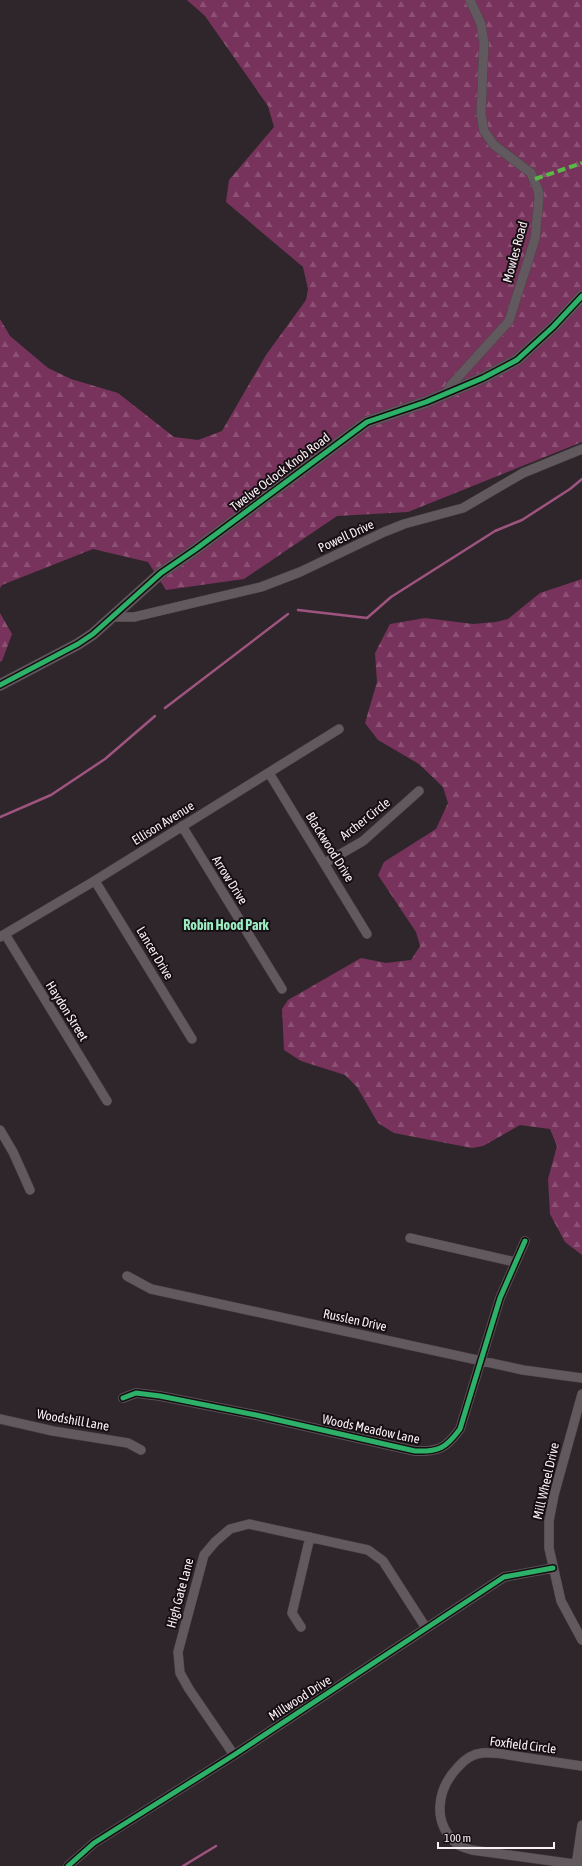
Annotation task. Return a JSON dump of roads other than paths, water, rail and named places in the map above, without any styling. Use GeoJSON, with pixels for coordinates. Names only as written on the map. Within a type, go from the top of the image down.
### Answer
{"type":"FeatureCollection","features":[{"type":"Feature","properties":{"kind":"street","name":"Mowles Road"},"geometry":{"type":"LineString","coordinates":[[447,393],[451,385],[508,321],[535,239],[539,197],[538,190],[531,173],[494,145],[484,131],[481,114],[484,43],[481,24],[470,0]]}},
{"type":"Feature","properties":{"kind":"street","name":"Twelve Oclock Knob Road"},"geometry":{"type":"LineString","coordinates":[[0,685],[78,644],[93,634],[161,573],[196,549],[367,422],[447,393],[483,378],[517,360],[553,327],[582,296]]}},
{"type":"Feature","properties":{"kind":"street","name":"Powell Drive"},"geometry":{"type":"LineString","coordinates":[[112,617],[134,618],[261,587],[306,569],[404,524],[463,508],[523,473],[582,449]]}},
{"type":"Feature","properties":{"kind":"street","name":"Ellison Avenue"},"geometry":{"type":"LineString","coordinates":[[2,936],[95,881],[339,729]]}},
{"type":"Feature","properties":{"kind":"street","name":"Blackwood Drive"},"geometry":{"type":"LineString","coordinates":[[269,774],[367,934]]}},
{"type":"Feature","properties":{"kind":"street","name":"Archer Circle"},"geometry":{"type":"LineString","coordinates":[[325,864],[363,840],[419,791]]}},
{"type":"Feature","properties":{"kind":"street","name":"Arrow Drive"},"geometry":{"type":"LineString","coordinates":[[182,826],[282,989]]}},
{"type":"Feature","properties":{"kind":"street","name":"Lancer Drive"},"geometry":{"type":"LineString","coordinates":[[95,881],[192,1039]]}},
{"type":"Feature","properties":{"kind":"street","name":"Haydon Street"},"geometry":{"type":"LineString","coordinates":[[2,936],[107,1101]]}},
{"type":"Feature","properties":{"kind":"street"},"geometry":{"type":"LineString","coordinates":[[0,1130],[14,1152],[30,1190]]}},
{"type":"Feature","properties":{"kind":"street"},"geometry":{"type":"LineString","coordinates":[[410,1238],[515,1262]]}},
{"type":"Feature","properties":{"kind":"street","name":"Woods Meadow Lane"},"geometry":{"type":"LineString","coordinates":[[123,1398],[136,1393],[160,1396],[256,1415],[415,1451],[437,1450],[445,1446],[460,1429],[500,1298],[524,1241]]}},
{"type":"Feature","properties":{"kind":"street","name":"Russlen Drive"},"geometry":{"type":"LineString","coordinates":[[127,1276],[151,1289],[523,1370],[582,1378]]}},
{"type":"Feature","properties":{"kind":"street","name":"Mill Wheel Drive"},"geometry":{"type":"LineString","coordinates":[[582,1394],[554,1495],[549,1521],[549,1548],[561,1601],[582,1640]]}},
{"type":"Feature","properties":{"kind":"street","name":"Woodshill Lane"},"geometry":{"type":"LineString","coordinates":[[0,1419],[53,1431],[128,1443],[141,1450]]}},
{"type":"Feature","properties":{"kind":"street","name":"High Gate Lane"},"geometry":{"type":"LineString","coordinates":[[234,1755],[189,1689],[180,1673],[178,1652],[204,1555],[215,1542],[230,1529],[249,1524],[368,1550],[383,1561],[426,1628]]}},
{"type":"Feature","properties":{"kind":"street"},"geometry":{"type":"LineString","coordinates":[[301,1627],[292,1613],[310,1537]]}},
{"type":"Feature","properties":{"kind":"street","name":"Millwood Drive"},"geometry":{"type":"LineString","coordinates":[[68,1866],[94,1843],[234,1755],[504,1577],[553,1568]]}},
{"type":"Feature","properties":{"kind":"street","name":"Foxfield Circle"},"geometry":{"type":"LineString","coordinates":[[578,1865],[472,1850],[459,1845],[448,1833],[441,1818],[440,1803],[443,1787],[454,1771],[464,1760],[481,1753],[500,1753],[582,1766]]}},
{"type":"Feature","properties":{"kind":"street"},"geometry":{"type":"LineString","coordinates":[[578,1865],[582,1825]]}},
{"type":"Feature","properties":{"kind":"waterway"},"geometry":{"type":"LineString","coordinates":[[298,610],[367,618],[391,597],[495,531],[522,520],[570,489],[582,479]]}},
{"type":"Feature","properties":{"kind":"waterway"},"geometry":{"type":"LineString","coordinates":[[165,708],[288,614]]}},
{"type":"Feature","properties":{"kind":"waterway"},"geometry":{"type":"LineString","coordinates":[[0,817],[51,795],[105,759],[155,716]]}},
{"type":"Feature","properties":{"kind":"waterway"},"geometry":{"type":"LineString","coordinates":[[183,1866],[216,1846]]}},
{"type":"Feature","properties":{"kind":"district","name":"Robin Hood Park"},"geometry":{"type":"Point","coordinates":[226,925]}}]}
